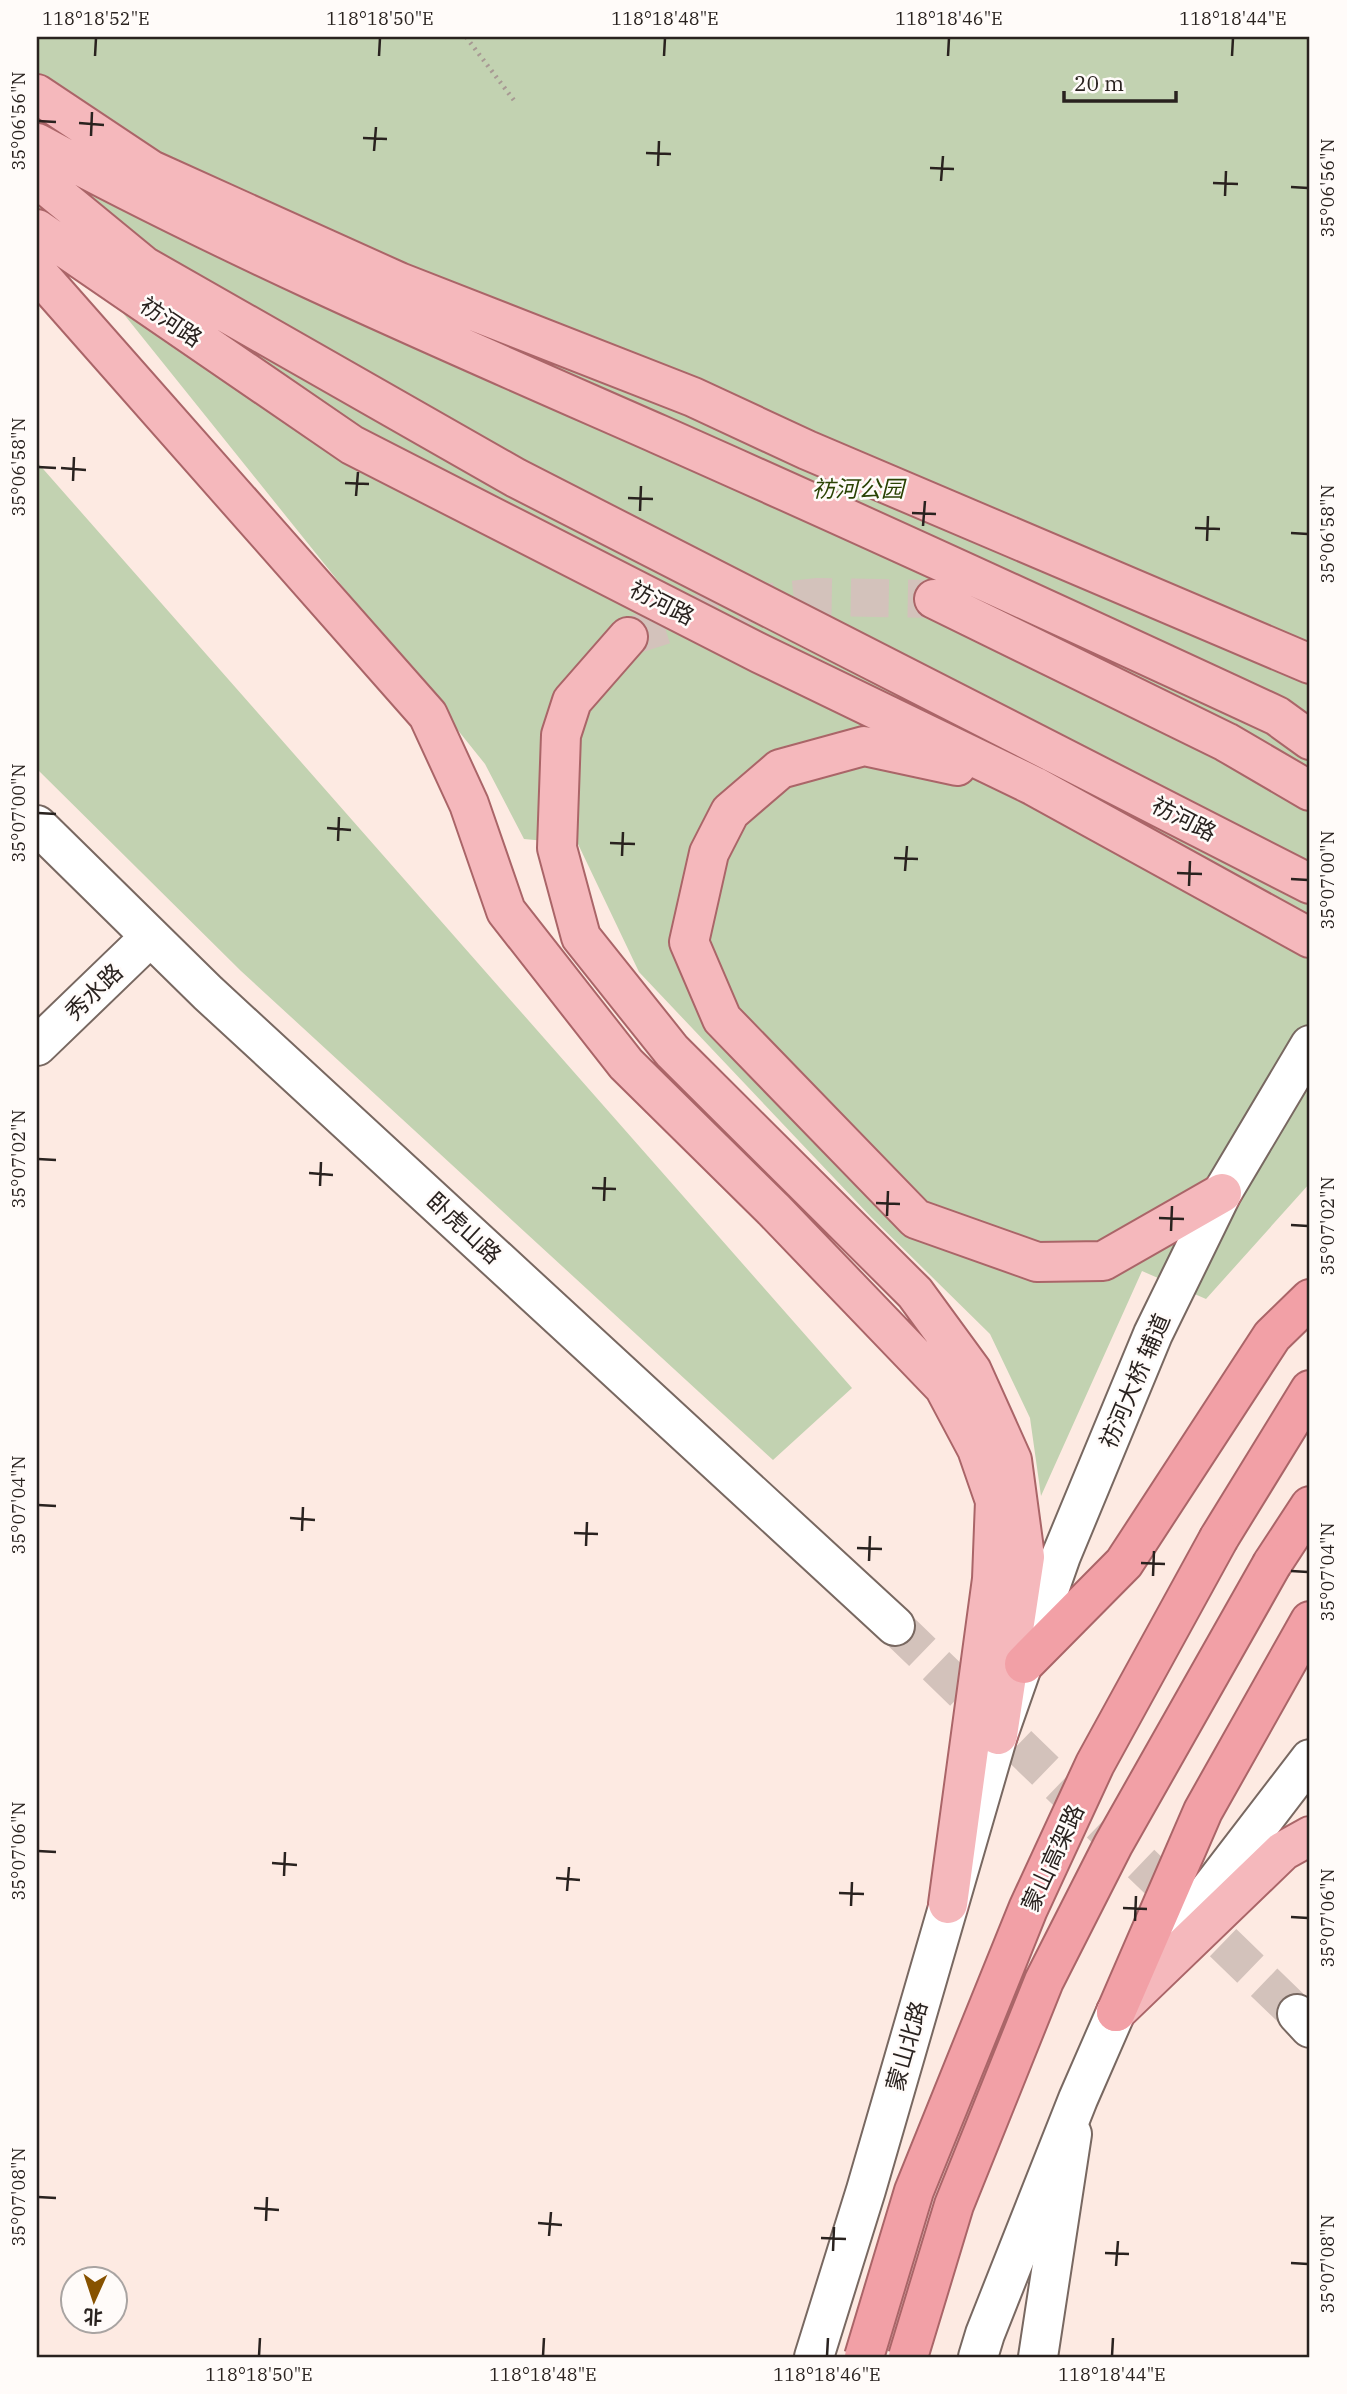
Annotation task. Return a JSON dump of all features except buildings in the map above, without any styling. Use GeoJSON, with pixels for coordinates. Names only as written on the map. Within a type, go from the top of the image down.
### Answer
{"type":"FeatureCollection","features":[{"type":"Feature","properties":{"kind":"highway"},"geometry":{"type":"LineString","coordinates":[[1024,1664],[1124,1563],[1272,1336],[1310,1299]]}},
{"type":"Feature","properties":{"kind":"highway","name":"蒙山高架路"},"geometry":{"type":"LineString","coordinates":[[864,2357],[914,2191],[1028,1909],[1095,1764],[1219,1538],[1310,1390]]}},
{"type":"Feature","properties":{"kind":"highway","name":"蒙山高架路"},"geometry":{"type":"LineString","coordinates":[[908,2357],[954,2205],[1044,1982],[1113,1845],[1272,1564],[1310,1506]]}},
{"type":"Feature","properties":{"kind":"highway"},"geometry":{"type":"LineString","coordinates":[[1116,2012],[1203,1811],[1310,1621]]}},
{"type":"Feature","properties":{"kind":"main road"},"geometry":{"type":"LineString","coordinates":[[37,94],[151,170],[399,282],[692,397],[807,450],[1310,664]]}},
{"type":"Feature","properties":{"kind":"main road"},"geometry":{"type":"LineString","coordinates":[[37,144],[143,200],[341,294],[921,551],[1277,716],[1310,740]]}},
{"type":"Feature","properties":{"kind":"main road","name":"祊河路"},"geometry":{"type":"LineString","coordinates":[[37,177],[144,266],[516,478],[1310,884]]}},
{"type":"Feature","properties":{"kind":"main road","name":"祊河路"},"geometry":{"type":"LineString","coordinates":[[37,229],[352,446],[761,654],[1034,786],[1310,938]]}},
{"type":"Feature","properties":{"kind":"main road"},"geometry":{"type":"LineString","coordinates":[[37,272],[428,715],[468,804],[506,911],[626,1064],[773,1209],[944,1387],[977,1449],[995,1501],[992,1579],[948,1903]]}},
{"type":"Feature","properties":{"kind":"main road"},"geometry":{"type":"LineString","coordinates":[[934,599],[1226,742],[1310,790]]}},
{"type":"Feature","properties":{"kind":"main road"},"geometry":{"type":"LineString","coordinates":[[628,638],[572,701],[561,735],[557,848],[581,937],[672,1051],[915,1293],[972,1371],[1012,1460],[1025,1557],[998,1735]]}},
{"type":"Feature","properties":{"kind":"main road"},"geometry":{"type":"LineString","coordinates":[[1034,786],[934,760],[864,746],[780,769],[730,812],[709,853],[689,942],[722,1019],[916,1219],[1037,1262],[1103,1261],[1222,1193]]}},
{"type":"Feature","properties":{"kind":"main road","name":"卧虎山路"},"geometry":{"type":"LineString","coordinates":[[37,825],[218,1002],[895,1626]]}},
{"type":"Feature","properties":{"kind":"main road","name":"秀水路"},"geometry":{"type":"LineString","coordinates":[[37,1046],[150,937]]}},
{"type":"Feature","properties":{"kind":"main road","name":"祊河大桥 辅道"},"geometry":{"type":"LineString","coordinates":[[998,1735],[1061,1556],[1143,1359],[1222,1193],[1310,1045]]}},
{"type":"Feature","properties":{"kind":"main road","name":"蒙山北路"},"geometry":{"type":"LineString","coordinates":[[814,2357],[866,2190],[998,1735]]}},
{"type":"Feature","properties":{"kind":"main road"},"geometry":{"type":"LineString","coordinates":[[978,2357],[1078,2099],[1116,2012],[1310,1759]]}},
{"type":"Feature","properties":{"kind":"main road"},"geometry":{"type":"LineString","coordinates":[[1116,2012],[1283,1851],[1310,1836]]}},
{"type":"Feature","properties":{"kind":"main road"},"geometry":{"type":"LineString","coordinates":[[1038,2357],[1078,2099]]}},
{"type":"Feature","properties":{"kind":"path"},"geometry":{"type":"LineString","coordinates":[[466,37],[516,103]]}},
{"type":"Feature","properties":{"kind":"green space","name":"祊河公园"},"geometry":{"type":"Polygon","coordinates":[[[37,37],[1310,37],[1310,1183],[1206,1299],[1142,1271],[1041,1496],[1030,1418],[990,1334],[871,1217],[639,972],[578,844],[524,839],[485,764],[37,206],[37,37]]]}},
{"type":"Feature","properties":{"kind":"green space"},"geometry":{"type":"Polygon","coordinates":[[[37,462],[852,1388],[773,1460],[241,971],[37,769],[37,462]]]}},
{"type":"Feature","properties":{"kind":"tunnel"},"geometry":{"type":"LineString","coordinates":[[628,637],[717,608],[818,597],[934,599]]}},
{"type":"Feature","properties":{"kind":"tunnel"},"geometry":{"type":"LineString","coordinates":[[895,1626],[1297,2014]]}}]}
